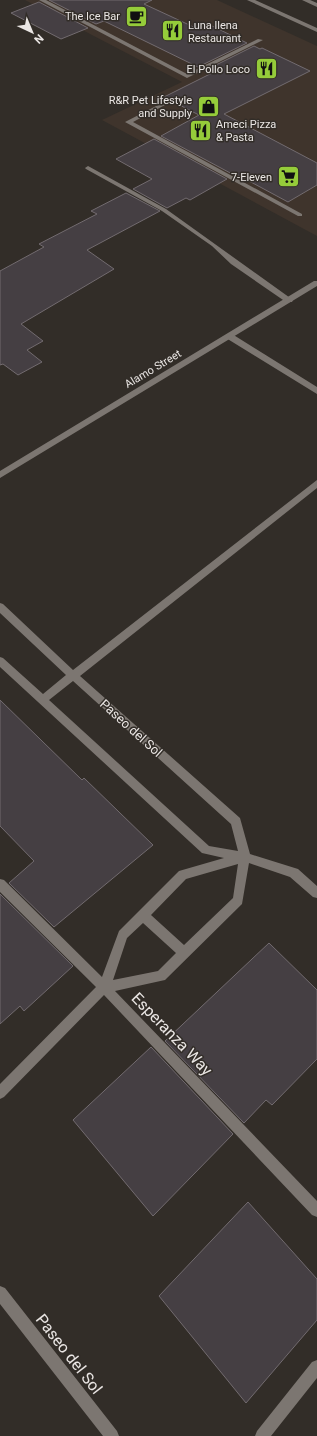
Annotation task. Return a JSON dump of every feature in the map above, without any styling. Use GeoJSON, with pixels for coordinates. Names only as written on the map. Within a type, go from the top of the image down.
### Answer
{"type":"FeatureCollection","features":[{"type":"Feature","properties":{"kind":"main road"},"geometry":{"type":"LineString","coordinates":[[42,0],[187,76],[260,40]]}},
{"type":"Feature","properties":{"kind":"main road"},"geometry":{"type":"LineString","coordinates":[[250,0],[317,30]]}},
{"type":"Feature","properties":{"kind":"main road"},"geometry":{"type":"LineString","coordinates":[[305,0],[317,5]]}},
{"type":"Feature","properties":{"kind":"main road"},"geometry":{"type":"LineString","coordinates":[[162,105],[128,122],[300,215]]}},
{"type":"Feature","properties":{"kind":"main road"},"geometry":{"type":"LineString","coordinates":[[88,168],[164,210],[214,245],[234,262],[289,300]]}},
{"type":"Feature","properties":{"kind":"main road","name":"Alamo Street"},"geometry":{"type":"LineString","coordinates":[[0,475],[317,283]]}},
{"type":"Feature","properties":{"kind":"main road"},"geometry":{"type":"LineString","coordinates":[[229,336],[317,392]]}},
{"type":"Feature","properties":{"kind":"main road"},"geometry":{"type":"LineString","coordinates":[[42,700],[317,483]]}},
{"type":"Feature","properties":{"kind":"main road","name":"Paseo del Sol"},"geometry":{"type":"LineString","coordinates":[[0,607],[73,676],[236,821],[245,857],[238,900],[161,976],[104,987]]}},
{"type":"Feature","properties":{"kind":"main road"},"geometry":{"type":"LineString","coordinates":[[0,662],[206,850],[245,857],[294,873],[317,893]]}},
{"type":"Feature","properties":{"kind":"main road"},"geometry":{"type":"LineString","coordinates":[[0,1093],[104,987],[123,935],[183,875],[245,857]]}},
{"type":"Feature","properties":{"kind":"main road","name":"Esperanza Way"},"geometry":{"type":"LineString","coordinates":[[0,884],[104,987],[317,1210]]}},
{"type":"Feature","properties":{"kind":"main road"},"geometry":{"type":"LineString","coordinates":[[143,915],[184,953]]}},
{"type":"Feature","properties":{"kind":"main road","name":"Paseo del Sol"},"geometry":{"type":"LineString","coordinates":[[0,1293],[112,1436]]}},
{"type":"Feature","properties":{"kind":"main road"},"geometry":{"type":"LineString","coordinates":[[262,1436],[317,1367]]}},
{"type":"Feature","properties":{"kind":"shaded area"},"geometry":{"type":"Polygon","coordinates":[[[25,0],[217,0],[317,46],[317,236],[102,120],[182,82],[25,0]]]}},
{"type":"Feature","properties":{"kind":"building"},"geometry":{"type":"Polygon","coordinates":[[[49,0],[152,0],[144,4],[198,29],[208,24],[247,43],[198,67],[104,21],[96,24],[49,0]]]}},
{"type":"Feature","properties":{"kind":"building"},"geometry":{"type":"Polygon","coordinates":[[[39,2],[88,28],[61,39],[11,13],[39,2]]]}},
{"type":"Feature","properties":{"kind":"building"},"geometry":{"type":"Polygon","coordinates":[[[254,46],[260,49],[262,48],[310,71],[224,114],[317,163],[317,185],[288,202],[161,136],[199,115],[164,97],[212,73],[206,70],[254,46]]]}},
{"type":"Feature","properties":{"kind":"building"},"geometry":{"type":"Polygon","coordinates":[[[154,139],[227,179],[190,200],[186,198],[167,208],[133,189],[152,179],[116,159],[154,139]]]}},
{"type":"Feature","properties":{"kind":"building"},"geometry":{"type":"Polygon","coordinates":[[[126,193],[160,211],[87,250],[114,269],[21,324],[43,341],[27,350],[42,362],[18,375],[3,364],[0,365],[0,271],[44,247],[39,244],[97,214],[91,211],[126,193]]]}},
{"type":"Feature","properties":{"kind":"building"},"geometry":{"type":"Polygon","coordinates":[[[0,700],[82,780],[84,778],[153,845],[54,927],[9,883],[34,861],[0,826],[0,700]]]}},
{"type":"Feature","properties":{"kind":"building"},"geometry":{"type":"Polygon","coordinates":[[[0,894],[73,966],[24,1011],[20,1006],[0,1024],[0,894]]]}},
{"type":"Feature","properties":{"kind":"building"},"geometry":{"type":"Polygon","coordinates":[[[269,943],[317,990],[317,1059],[272,1105],[266,1100],[244,1123],[165,1041],[269,943]]]}},
{"type":"Feature","properties":{"kind":"building"},"geometry":{"type":"Polygon","coordinates":[[[151,1047],[233,1134],[153,1216],[73,1120],[151,1047]]]}},
{"type":"Feature","properties":{"kind":"building"},"geometry":{"type":"Polygon","coordinates":[[[248,1202],[317,1279],[317,1320],[246,1403],[159,1296],[248,1202]]]}},
{"type":"Feature","properties":{"kind":"place","name":"The Ice Bar"},"geometry":{"type":"Point","coordinates":[136,16]}},
{"type":"Feature","properties":{"kind":"place","name":"Luna llena Restaurant"},"geometry":{"type":"Point","coordinates":[173,31]}},
{"type":"Feature","properties":{"kind":"place","name":"El Pollo Loco"},"geometry":{"type":"Point","coordinates":[266,69]}},
{"type":"Feature","properties":{"kind":"place","name":"R&R Pet Lifestyle and Supply"},"geometry":{"type":"Point","coordinates":[208,106]}},
{"type":"Feature","properties":{"kind":"place","name":"Ameci Pizza & Pasta"},"geometry":{"type":"Point","coordinates":[201,130]}},
{"type":"Feature","properties":{"kind":"place","name":"7-Eleven"},"geometry":{"type":"Point","coordinates":[288,177]}}]}
